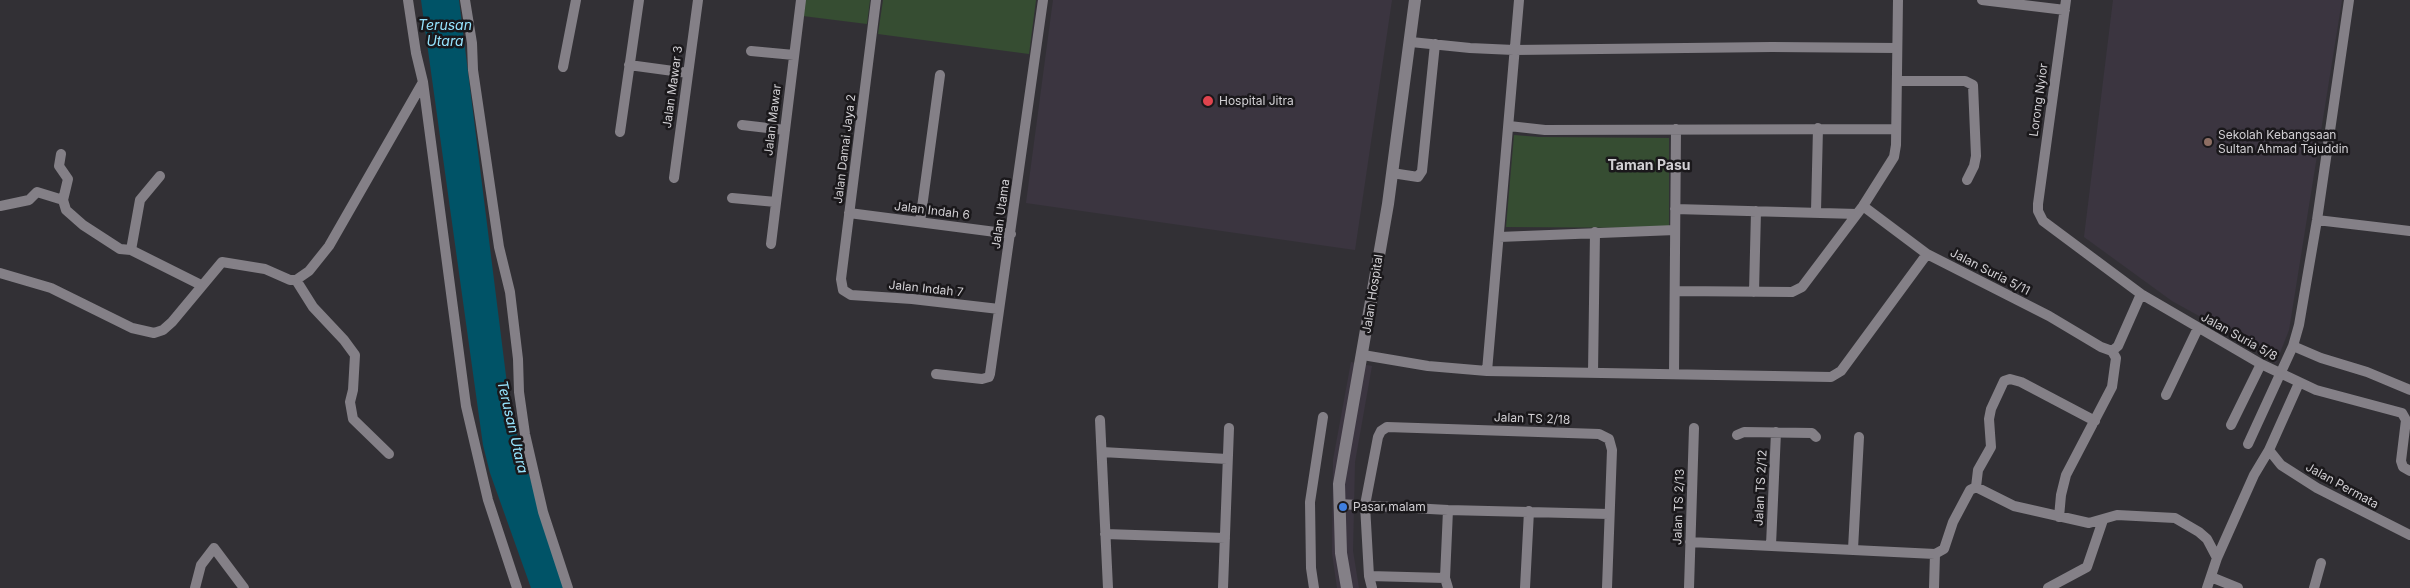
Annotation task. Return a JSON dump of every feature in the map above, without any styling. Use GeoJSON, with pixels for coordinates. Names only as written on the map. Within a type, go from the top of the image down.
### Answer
{"type":"FeatureCollection","features":[{"type":"Feature","properties":{"kind":"street"},"geometry":{"type":"LineString","coordinates":[[408,0],[416,53],[423,82],[471,432],[488,500],[517,588]]}},
{"type":"Feature","properties":{"kind":"street"},"geometry":{"type":"LineString","coordinates":[[466,0],[472,44],[473,70],[499,248],[510,292],[518,359],[519,392],[525,434],[543,512],[568,588]]}},
{"type":"Feature","properties":{"kind":"street"},"geometry":{"type":"LineString","coordinates":[[563,67],[576,0]]}},
{"type":"Feature","properties":{"kind":"street"},"geometry":{"type":"LineString","coordinates":[[620,132],[639,0]]}},
{"type":"Feature","properties":{"kind":"street","name":"Jalan Mawar 3"},"geometry":{"type":"LineString","coordinates":[[674,178],[698,0]]}},
{"type":"Feature","properties":{"kind":"street","name":"Jalan Mawar"},"geometry":{"type":"LineString","coordinates":[[771,244],[801,0]]}},
{"type":"Feature","properties":{"kind":"street","name":"Jalan Damai Jaya 2"},"geometry":{"type":"LineString","coordinates":[[851,295],[843,290],[841,279],[876,0]]}},
{"type":"Feature","properties":{"kind":"street","name":"Jalan Utama"},"geometry":{"type":"LineString","coordinates":[[936,374],[982,379],[989,377],[994,357],[1043,0]]}},
{"type":"Feature","properties":{"kind":"street","name":"Jalan Hospital"},"geometry":{"type":"LineString","coordinates":[[1347,588],[1341,553],[1339,504],[1342,463],[1392,173],[1411,42],[1415,0]]}},
{"type":"Feature","properties":{"kind":"street"},"geometry":{"type":"LineString","coordinates":[[1487,370],[1510,126],[1519,0]]}},
{"type":"Feature","properties":{"kind":"street"},"geometry":{"type":"LineString","coordinates":[[1676,291],[1792,292],[1802,287],[1860,210],[1894,157],[1898,0]]}},
{"type":"Feature","properties":{"kind":"street"},"geometry":{"type":"LineString","coordinates":[[1982,0],[2066,5]]}},
{"type":"Feature","properties":{"kind":"street"},"geometry":{"type":"LineString","coordinates":[[2248,444],[2293,346],[2304,301],[2349,0]]}},
{"type":"Feature","properties":{"kind":"street","name":"Lorong Nyior"},"geometry":{"type":"LineString","coordinates":[[2038,204],[2066,5]]}},
{"type":"Feature","properties":{"kind":"street"},"geometry":{"type":"LineString","coordinates":[[1411,42],[1514,50],[1772,47],[1896,48]]}},
{"type":"Feature","properties":{"kind":"street"},"geometry":{"type":"LineString","coordinates":[[1392,173],[1418,177],[1422,171],[1435,44]]}},
{"type":"Feature","properties":{"kind":"street"},"geometry":{"type":"LineString","coordinates":[[751,51],[794,55]]}},
{"type":"Feature","properties":{"kind":"street"},"geometry":{"type":"LineString","coordinates":[[629,65],[688,73]]}},
{"type":"Feature","properties":{"kind":"street"},"geometry":{"type":"LineString","coordinates":[[920,222],[940,75]]}},
{"type":"Feature","properties":{"kind":"street"},"geometry":{"type":"LineString","coordinates":[[1897,81],[1965,81],[1973,85],[1976,156],[1974,166],[1966,180]]}},
{"type":"Feature","properties":{"kind":"street"},"geometry":{"type":"LineString","coordinates":[[0,273],[51,288],[132,328],[154,333],[163,330],[172,322],[222,262],[265,269],[290,280],[296,280],[309,271],[329,246],[423,82]]}},
{"type":"Feature","properties":{"kind":"street"},"geometry":{"type":"LineString","coordinates":[[742,125],[785,130]]}},
{"type":"Feature","properties":{"kind":"street"},"geometry":{"type":"LineString","coordinates":[[1510,126],[1545,130],[1896,129]]}},
{"type":"Feature","properties":{"kind":"street"},"geometry":{"type":"LineString","coordinates":[[1816,211],[1818,128]]}},
{"type":"Feature","properties":{"kind":"street"},"geometry":{"type":"LineString","coordinates":[[1674,374],[1676,130]]}},
{"type":"Feature","properties":{"kind":"street"},"geometry":{"type":"LineString","coordinates":[[61,154],[59,166],[68,179],[64,200],[66,210],[83,225],[120,249],[131,250],[201,285]]}},
{"type":"Feature","properties":{"kind":"street"},"geometry":{"type":"LineString","coordinates":[[131,250],[140,200],[160,176]]}},
{"type":"Feature","properties":{"kind":"street"},"geometry":{"type":"LineString","coordinates":[[0,206],[28,200],[37,192],[64,200]]}},
{"type":"Feature","properties":{"kind":"street"},"geometry":{"type":"LineString","coordinates":[[732,198],[776,202]]}},
{"type":"Feature","properties":{"kind":"street","name":"Jalan Suria 5/8"},"geometry":{"type":"LineString","coordinates":[[2038,204],[2038,211],[2043,221],[2141,294],[2198,328],[2299,383],[2402,412],[2406,420],[2401,462],[2402,466],[2410,471]]}},
{"type":"Feature","properties":{"kind":"street"},"geometry":{"type":"LineString","coordinates":[[1675,209],[1756,211],[1860,210]]}},
{"type":"Feature","properties":{"kind":"street","name":"Jalan Suria 5/11"},"geometry":{"type":"LineString","coordinates":[[1860,210],[1927,254],[2049,316],[2101,347],[2112,351]]}},
{"type":"Feature","properties":{"kind":"street"},"geometry":{"type":"LineString","coordinates":[[1754,292],[1756,211]]}},
{"type":"Feature","properties":{"kind":"street","name":"Jalan Indah 6"},"geometry":{"type":"LineString","coordinates":[[849,213],[1011,234]]}},
{"type":"Feature","properties":{"kind":"street"},"geometry":{"type":"LineString","coordinates":[[2317,220],[2410,230]]}},
{"type":"Feature","properties":{"kind":"street"},"geometry":{"type":"LineString","coordinates":[[1499,237],[1675,230]]}},
{"type":"Feature","properties":{"kind":"street"},"geometry":{"type":"LineString","coordinates":[[1593,374],[1595,232]]}},
{"type":"Feature","properties":{"kind":"street"},"geometry":{"type":"LineString","coordinates":[[1362,354],[1428,366],[1487,370],[1593,374],[1824,377],[1841,371],[1927,254]]}},
{"type":"Feature","properties":{"kind":"street"},"geometry":{"type":"LineString","coordinates":[[296,280],[313,307],[344,340],[355,356],[354,390],[350,402],[353,419],[358,427],[376,440],[389,454]]}},
{"type":"Feature","properties":{"kind":"street"},"geometry":{"type":"LineString","coordinates":[[2059,517],[2060,495],[2066,475],[2095,421],[2114,380],[2116,358],[2112,351],[2118,346],[2141,294]]}},
{"type":"Feature","properties":{"kind":"street","name":"Jalan Indah 7"},"geometry":{"type":"LineString","coordinates":[[851,295],[912,299],[999,310]]}},
{"type":"Feature","properties":{"kind":"street"},"geometry":{"type":"LineString","coordinates":[[2166,395],[2198,328]]}},
{"type":"Feature","properties":{"kind":"street"},"geometry":{"type":"LineString","coordinates":[[2293,346],[2321,358],[2367,372],[2410,390]]}},
{"type":"Feature","properties":{"kind":"street"},"geometry":{"type":"LineString","coordinates":[[2231,425],[2261,364]]}},
{"type":"Feature","properties":{"kind":"street"},"geometry":{"type":"LineString","coordinates":[[1976,487],[1978,470],[1991,448],[1989,419],[1991,409],[2004,381],[2014,380],[2095,421]]}},
{"type":"Feature","properties":{"kind":"street"},"geometry":{"type":"LineString","coordinates":[[2207,588],[2217,558],[2254,475],[2269,450],[2299,383]]}},
{"type":"Feature","properties":{"kind":"street"},"geometry":{"type":"LineString","coordinates":[[1314,588],[1311,568],[1310,502],[1323,418]]}},
{"type":"Feature","properties":{"kind":"street"},"geometry":{"type":"LineString","coordinates":[[1100,420],[1108,588]]}},
{"type":"Feature","properties":{"kind":"street","name":"Jalan TS 2/18"},"geometry":{"type":"LineString","coordinates":[[1372,588],[1368,576],[1366,505],[1378,437],[1381,431],[1387,427],[1599,434],[1609,439],[1612,450],[1607,588]]}},
{"type":"Feature","properties":{"kind":"street"},"geometry":{"type":"LineString","coordinates":[[1223,588],[1229,428]]}},
{"type":"Feature","properties":{"kind":"street","name":"Jalan TS 2/13"},"geometry":{"type":"LineString","coordinates":[[1689,588],[1694,428]]}},
{"type":"Feature","properties":{"kind":"street"},"geometry":{"type":"LineString","coordinates":[[1737,434],[1744,432],[1812,433],[1816,437]]}},
{"type":"Feature","properties":{"kind":"street","name":"Jalan TS 2/12"},"geometry":{"type":"LineString","coordinates":[[1771,545],[1776,432]]}},
{"type":"Feature","properties":{"kind":"street"},"geometry":{"type":"LineString","coordinates":[[1853,549],[1859,437]]}},
{"type":"Feature","properties":{"kind":"street","name":"Jalan Permata"},"geometry":{"type":"LineString","coordinates":[[2269,450],[2281,464],[2310,484],[2410,535]]}},
{"type":"Feature","properties":{"kind":"street"},"geometry":{"type":"LineString","coordinates":[[1102,452],[1228,459]]}},
{"type":"Feature","properties":{"kind":"street"},"geometry":{"type":"LineString","coordinates":[[1976,487],[2014,506],[2089,522],[2117,515],[2175,518],[2199,532],[2212,546],[2217,558]]}},
{"type":"Feature","properties":{"kind":"street"},"geometry":{"type":"LineString","coordinates":[[1690,542],[1934,554],[1944,549],[1953,522],[1970,490],[1976,487]]}},
{"type":"Feature","properties":{"kind":"street"},"geometry":{"type":"LineString","coordinates":[[1339,504],[1448,510],[1609,514]]}},
{"type":"Feature","properties":{"kind":"street"},"geometry":{"type":"LineString","coordinates":[[1368,576],[1446,583],[1448,510]]}},
{"type":"Feature","properties":{"kind":"street"},"geometry":{"type":"LineString","coordinates":[[1525,588],[1529,511]]}},
{"type":"Feature","properties":{"kind":"street"},"geometry":{"type":"LineString","coordinates":[[2048,588],[2087,567],[2103,520]]}},
{"type":"Feature","properties":{"kind":"street"},"geometry":{"type":"LineString","coordinates":[[1105,534],[1225,538]]}},
{"type":"Feature","properties":{"kind":"street"},"geometry":{"type":"LineString","coordinates":[[195,588],[201,565],[214,548],[244,588]]}},
{"type":"Feature","properties":{"kind":"street"},"geometry":{"type":"LineString","coordinates":[[1934,554],[1934,588]]}},
{"type":"Feature","properties":{"kind":"street"},"geometry":{"type":"LineString","coordinates":[[2314,588],[2321,563]]}},
{"type":"Feature","properties":{"kind":"street"},"geometry":{"type":"LineString","coordinates":[[2211,577],[2238,588]]}},
{"type":"Feature","properties":{"kind":"shaded area","name":"Hospital Jitra"},"geometry":{"type":"Polygon","coordinates":[[[1053,0],[1392,0],[1355,250],[1026,203],[1053,0]]]}},
{"type":"Feature","properties":{"kind":"shaded area","name":"Sekolah Kebangsaan Sultan Ahmad Tajuddin"},"geometry":{"type":"Polygon","coordinates":[[[2113,0],[2342,0],[2289,330],[2276,363],[2172,301],[2084,237],[2113,0]]]}},
{"type":"Feature","properties":{"kind":"shaded area","name":"Pasar malam"},"geometry":{"type":"Polygon","coordinates":[[[1351,362],[1372,366],[1355,462],[1353,551],[1359,588],[1337,588],[1332,553],[1333,460],[1351,362]]]}},
{"type":"Feature","properties":{"kind":"green space"},"geometry":{"type":"Polygon","coordinates":[[[805,0],[870,0],[867,24],[803,16],[805,0]]]}},
{"type":"Feature","properties":{"kind":"green space"},"geometry":{"type":"Polygon","coordinates":[[[883,0],[1036,0],[1029,54],[878,34],[883,0]]]}},
{"type":"Feature","properties":{"kind":"green space"},"geometry":{"type":"Polygon","coordinates":[[[1514,135],[1539,137],[1669,138],[1669,228],[1506,227],[1514,135]]]}},
{"type":"Feature","properties":{"kind":"water","name":"Terusan Utara"},"geometry":{"type":"Polygon","coordinates":[[[421,0],[459,0],[510,408],[522,454],[567,588],[531,588],[490,473],[483,445],[421,0]]]}},
{"type":"Feature","properties":{"kind":"place","name":"Hospital Jitra"},"geometry":{"type":"Point","coordinates":[1208,101]}},
{"type":"Feature","properties":{"kind":"place","name":"Sekolah Kebangsaan Sultan Ahmad Tajuddin"},"geometry":{"type":"Point","coordinates":[2208,142]}},
{"type":"Feature","properties":{"kind":"place","name":"Pasar malam"},"geometry":{"type":"Point","coordinates":[1343,507]}},
{"type":"Feature","properties":{"kind":"district","name":"Taman Pasu"},"geometry":{"type":"Point","coordinates":[1649,166]}}]}
